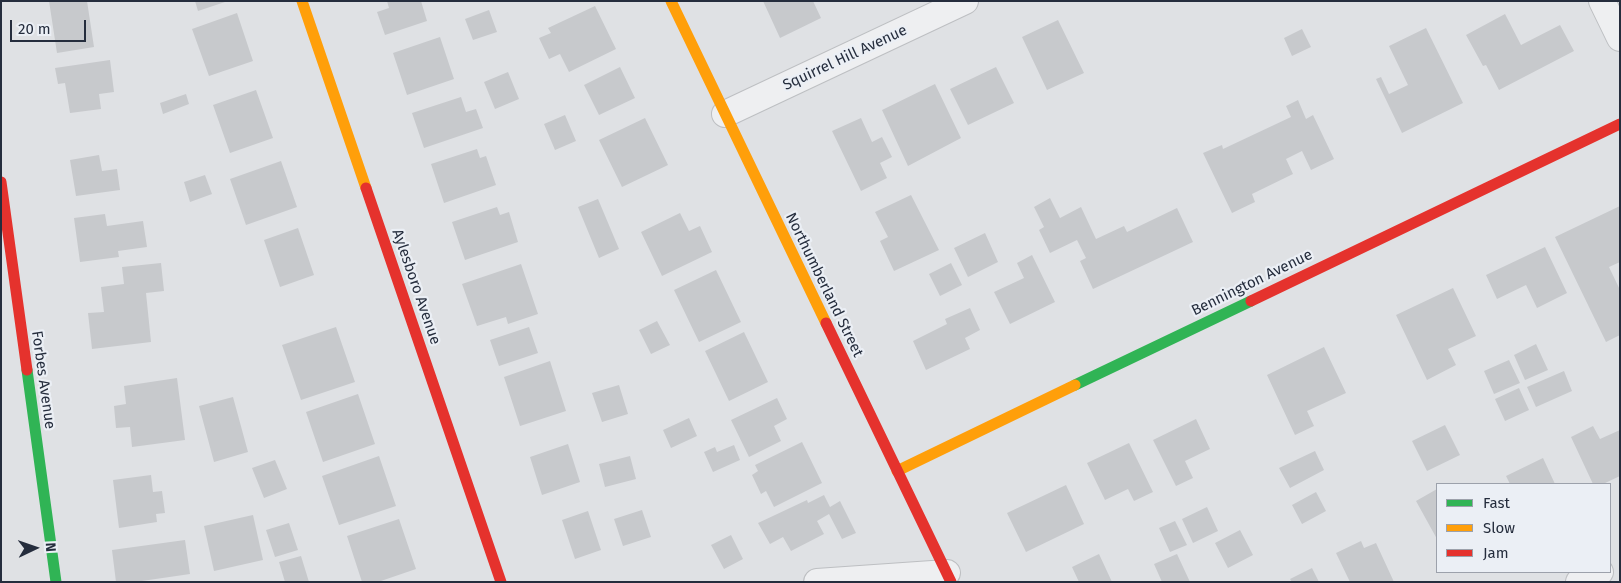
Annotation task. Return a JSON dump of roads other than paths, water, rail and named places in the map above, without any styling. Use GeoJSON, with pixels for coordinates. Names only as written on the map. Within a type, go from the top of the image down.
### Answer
{"type":"FeatureCollection","features":[{"type":"Feature","properties":{"kind":"street","name":"Aylesboro Avenue"},"geometry":{"type":"LineString","coordinates":[[302,1],[501,582]]}},
{"type":"Feature","properties":{"kind":"street","name":"Northumberland Street"},"geometry":{"type":"LineString","coordinates":[[671,1],[949,577]]}},
{"type":"Feature","properties":{"kind":"street","name":"Squirrel Hill Avenue"},"geometry":{"type":"LineString","coordinates":[[725,114],[965,1]]}},
{"type":"Feature","properties":{"kind":"street"},"geometry":{"type":"LineString","coordinates":[[1602,1],[1620,38]]}},
{"type":"Feature","properties":{"kind":"street","name":"Bennington Avenue"},"geometry":{"type":"LineString","coordinates":[[897,471],[1620,124]]}},
{"type":"Feature","properties":{"kind":"street","name":"Forbes Avenue"},"geometry":{"type":"LineString","coordinates":[[1,182],[56,582]]}},
{"type":"Feature","properties":{"kind":"street"},"geometry":{"type":"LineString","coordinates":[[1579,582],[1598,573]]}},
{"type":"Feature","properties":{"kind":"street"},"geometry":{"type":"LineString","coordinates":[[817,582],[949,577]]}}]}
